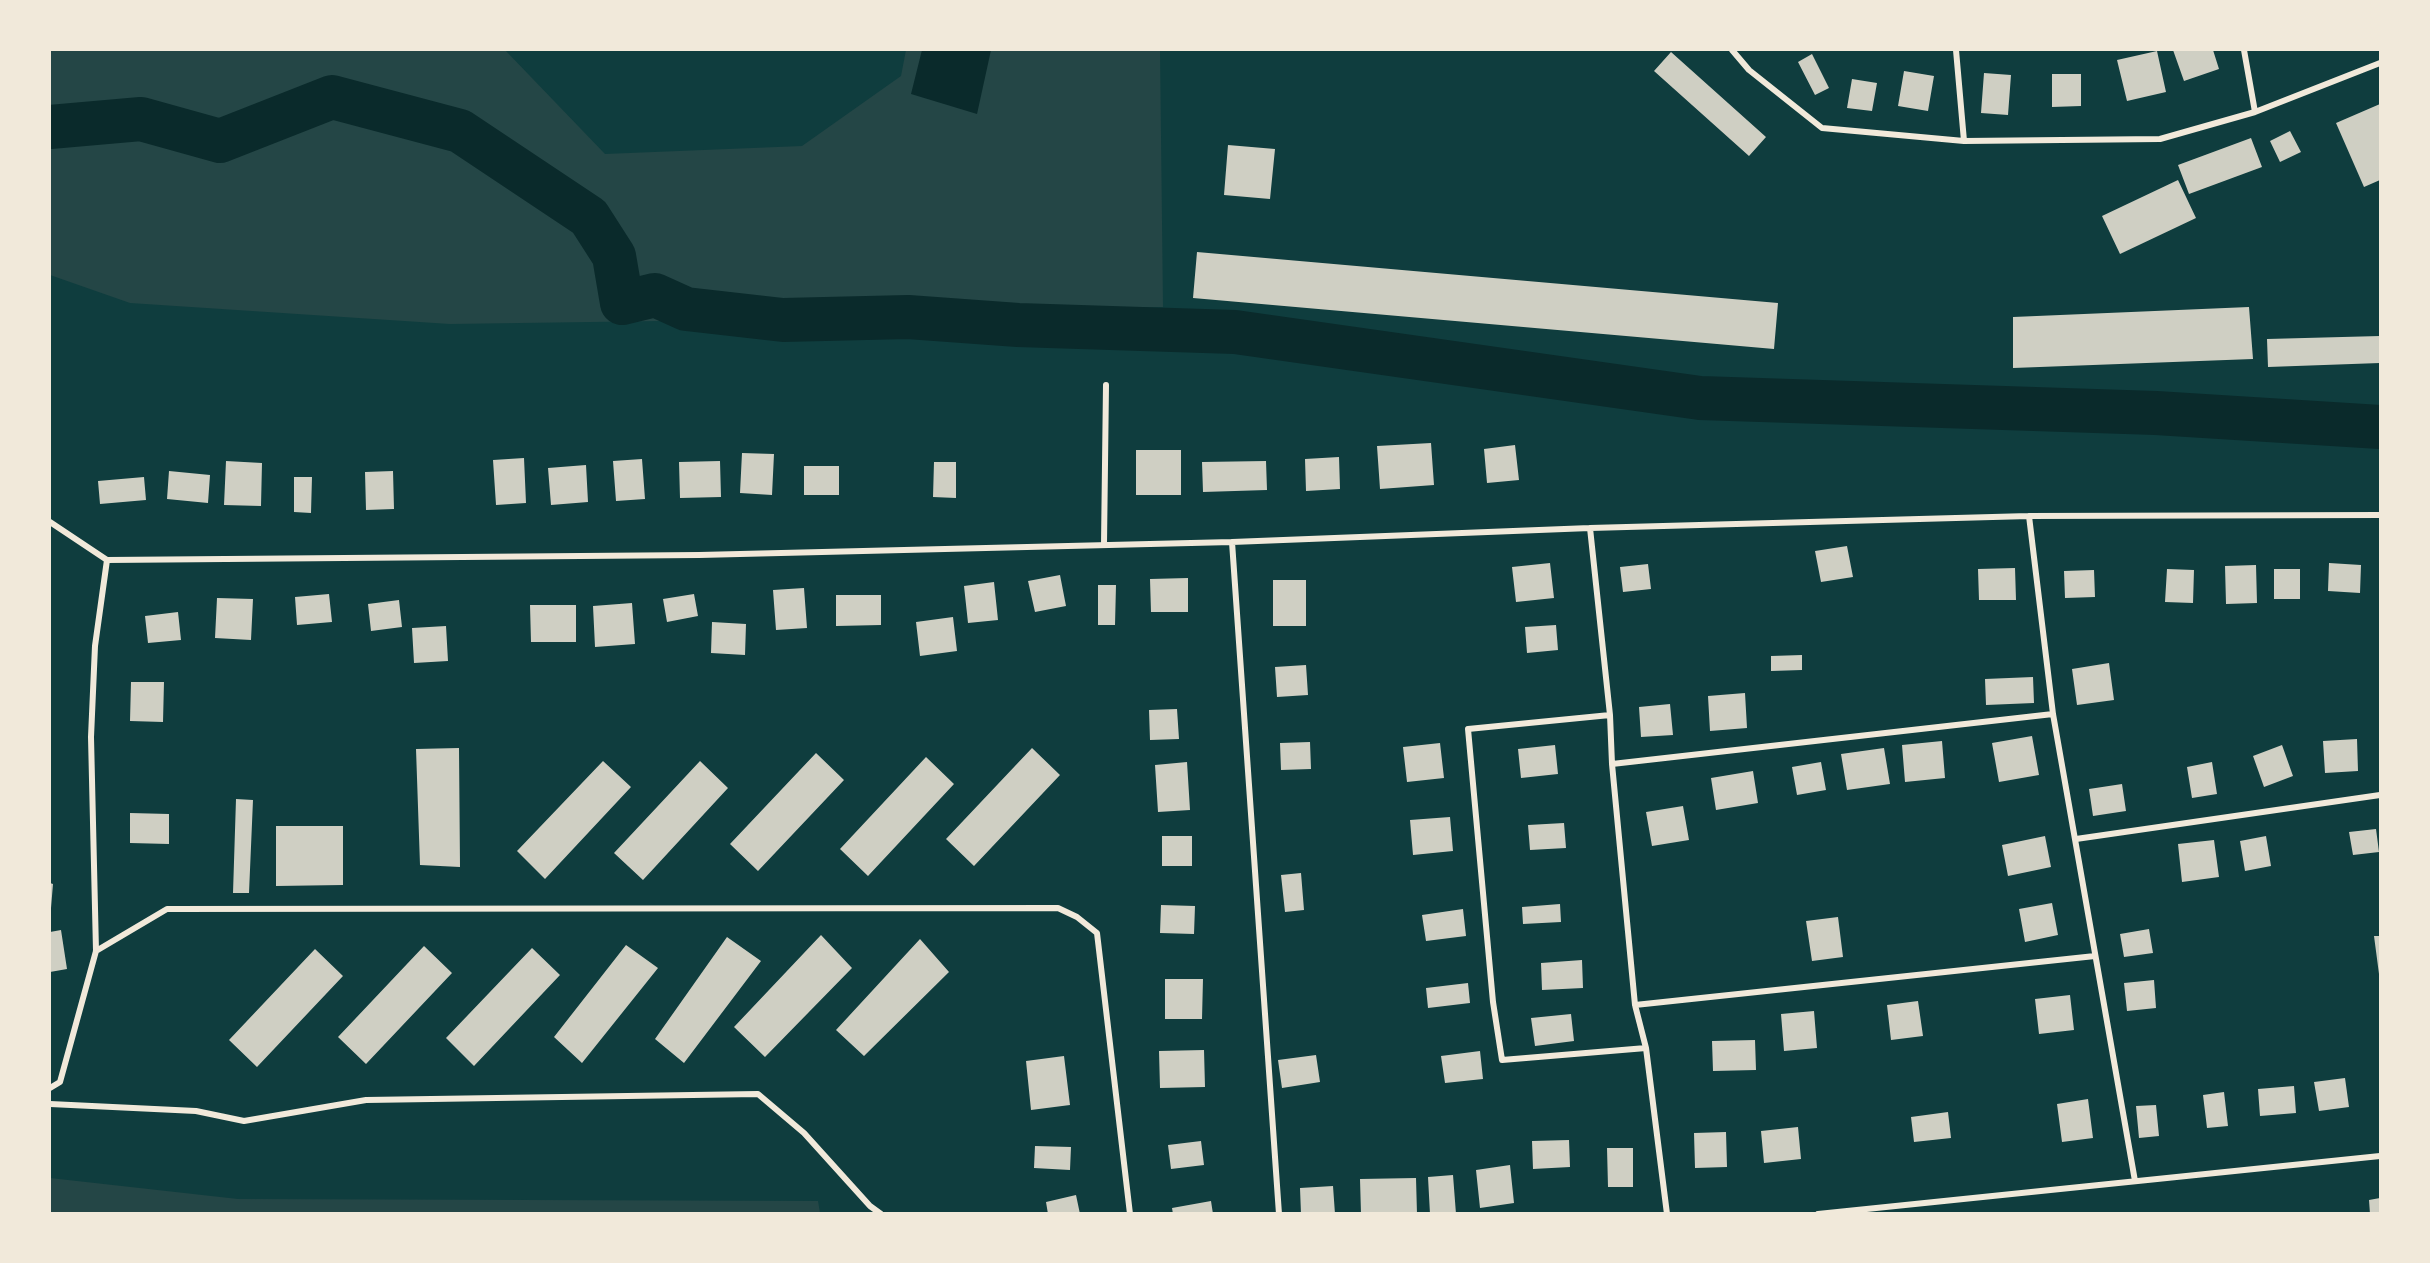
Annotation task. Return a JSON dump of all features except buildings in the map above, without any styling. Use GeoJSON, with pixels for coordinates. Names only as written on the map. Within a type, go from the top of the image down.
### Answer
{"type":"FeatureCollection","features":[{"type":"Feature","properties":{"kind":"street"},"geometry":{"type":"LineString","coordinates":[[1732,50],[1749,70],[1822,128],[1965,141],[2160,139],[2255,112],[2380,63]]}},
{"type":"Feature","properties":{"kind":"street"},"geometry":{"type":"LineString","coordinates":[[1956,50],[1965,141]]}},
{"type":"Feature","properties":{"kind":"street"},"geometry":{"type":"LineString","coordinates":[[2244,50],[2255,112]]}},
{"type":"Feature","properties":{"kind":"street"},"geometry":{"type":"LineString","coordinates":[[1104,544],[1106,386]]}},
{"type":"Feature","properties":{"kind":"street"},"geometry":{"type":"LineString","coordinates":[[50,522],[107,560],[699,555],[1232,542],[1590,528],[2029,516],[2380,515]]}},
{"type":"Feature","properties":{"kind":"street"},"geometry":{"type":"LineString","coordinates":[[2029,516],[2053,714],[2135,1181]]}},
{"type":"Feature","properties":{"kind":"street"},"geometry":{"type":"LineString","coordinates":[[1590,528],[1610,715],[1612,764],[1635,1005],[1646,1048],[1667,1214]]}},
{"type":"Feature","properties":{"kind":"street"},"geometry":{"type":"LineString","coordinates":[[1232,542],[1279,1214]]}},
{"type":"Feature","properties":{"kind":"street"},"geometry":{"type":"LineString","coordinates":[[50,1088],[60,1082],[96,951],[91,737],[95,646],[107,560]]}},
{"type":"Feature","properties":{"kind":"street"},"geometry":{"type":"LineString","coordinates":[[1612,764],[2053,714]]}},
{"type":"Feature","properties":{"kind":"street"},"geometry":{"type":"LineString","coordinates":[[1610,715],[1468,729],[1493,1002],[1502,1060],[1646,1048]]}},
{"type":"Feature","properties":{"kind":"street"},"geometry":{"type":"LineString","coordinates":[[2076,839],[2380,795]]}},
{"type":"Feature","properties":{"kind":"street"},"geometry":{"type":"LineString","coordinates":[[96,951],[167,909],[1058,909],[1077,917],[1097,933],[1130,1214]]}},
{"type":"Feature","properties":{"kind":"street"},"geometry":{"type":"LineString","coordinates":[[1635,1005],[2095,956]]}},
{"type":"Feature","properties":{"kind":"street"},"geometry":{"type":"LineString","coordinates":[[50,1104],[196,1111],[244,1121],[366,1100],[758,1094],[804,1133],[870,1206],[881,1214]]}},
{"type":"Feature","properties":{"kind":"street"},"geometry":{"type":"LineString","coordinates":[[1818,1214],[2380,1156]]}},
{"type":"Feature","properties":{"kind":"shaded area"},"geometry":{"type":"Polygon","coordinates":[[[50,50],[505,50],[605,154],[802,146],[901,76],[906,50],[1160,50],[1163,307],[918,312],[731,320],[450,324],[130,303],[50,275],[50,50]]]}},
{"type":"Feature","properties":{"kind":"shaded area"},"geometry":{"type":"Polygon","coordinates":[[[922,50],[991,50],[977,114],[911,94],[922,50]]]}},
{"type":"Feature","properties":{"kind":"shaded area"},"geometry":{"type":"Polygon","coordinates":[[[50,1178],[238,1199],[818,1201],[820,1213],[50,1214],[50,1178]]]}},
{"type":"Feature","properties":{"kind":"waterway"},"geometry":{"type":"LineString","coordinates":[[50,127],[141,119],[220,141],[332,97],[460,131],[589,217],[614,256],[622,303],[655,295],[686,309],[783,320],[908,317],[1018,325],[1235,332],[1700,398],[2156,413],[2380,427]]}}]}
